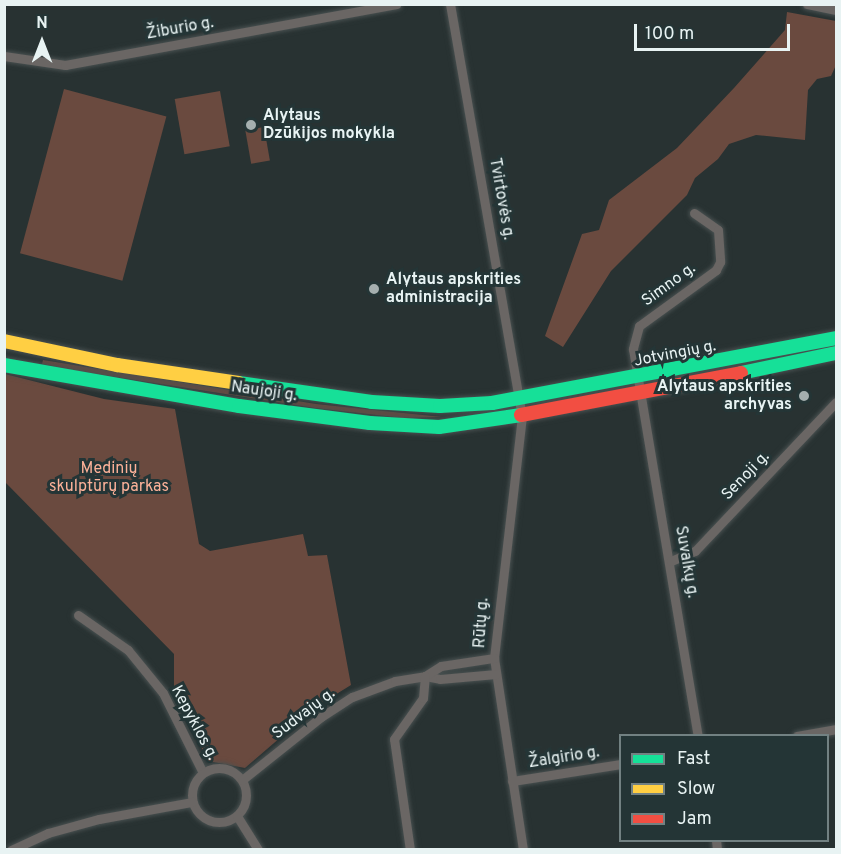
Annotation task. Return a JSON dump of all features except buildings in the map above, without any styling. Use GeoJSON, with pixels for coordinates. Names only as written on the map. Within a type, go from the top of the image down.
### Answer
{"type":"FeatureCollection","features":[{"type":"Feature","properties":{"kind":"main road","name":"Jotvingių g."},"geometry":{"type":"LineString","coordinates":[[520,398],[638,378],[837,338]]}},
{"type":"Feature","properties":{"kind":"main road","name":"Naujoji g."},"geometry":{"type":"LineString","coordinates":[[4,341],[106,363],[406,405],[472,406],[520,398]]}},
{"type":"Feature","properties":{"kind":"main road","name":"Jotvingių g."},"geometry":{"type":"LineString","coordinates":[[522,416],[837,353]]}},
{"type":"Feature","properties":{"kind":"main road","name":"Naujoji g."},"geometry":{"type":"LineString","coordinates":[[4,364],[106,385],[370,423],[439,427],[522,416]]}},
{"type":"Feature","properties":{"kind":"street","name":"Žiburio g."},"geometry":{"type":"LineString","coordinates":[[4,56],[65,65],[396,4]]}},
{"type":"Feature","properties":{"kind":"street","name":"Tvirtovės g."},"geometry":{"type":"LineString","coordinates":[[450,4],[520,398]]}},
{"type":"Feature","properties":{"kind":"street"},"geometry":{"type":"LineString","coordinates":[[807,4],[837,10]]}},
{"type":"Feature","properties":{"kind":"street","name":"Simno g."},"geometry":{"type":"LineString","coordinates":[[641,394],[633,349],[639,326],[708,276],[720,262],[718,230],[694,213]]}},
{"type":"Feature","properties":{"kind":"street","name":"Suvalkų g."},"geometry":{"type":"LineString","coordinates":[[641,394],[699,734]]}},
{"type":"Feature","properties":{"kind":"street","name":"Rūtų g."},"geometry":{"type":"LineString","coordinates":[[520,398],[522,416],[495,658],[523,849]]}},
{"type":"Feature","properties":{"kind":"street","name":"Senoji g."},"geometry":{"type":"LineString","coordinates":[[671,561],[695,551],[837,402]]}},
{"type":"Feature","properties":{"kind":"street","name":"Kepyklos g."},"geometry":{"type":"LineString","coordinates":[[78,615],[111,635],[163,693],[203,773]]}},
{"type":"Feature","properties":{"kind":"street","name":"Sudvajų g."},"geometry":{"type":"LineString","coordinates":[[242,780],[335,706],[384,685],[425,676],[441,666],[495,658]]}},
{"type":"Feature","properties":{"kind":"street","name":"Sudvajų g."},"geometry":{"type":"LineString","coordinates":[[425,676],[440,679],[496,674]]}},
{"type":"Feature","properties":{"kind":"street"},"geometry":{"type":"LineString","coordinates":[[410,849],[394,739],[423,698],[425,676]]}},
{"type":"Feature","properties":{"kind":"street"},"geometry":{"type":"LineString","coordinates":[[804,734],[837,729]]}},
{"type":"Feature","properties":{"kind":"street","name":"Žalgirio g."},"geometry":{"type":"LineString","coordinates":[[512,781],[619,764]]}},
{"type":"Feature","properties":{"kind":"street"},"geometry":{"type":"LineString","coordinates":[[224,768],[242,780],[245,803],[237,816],[222,822],[207,820],[192,802],[192,789],[203,773],[224,768]]}},
{"type":"Feature","properties":{"kind":"street"},"geometry":{"type":"LineString","coordinates":[[11,849],[48,833],[99,819],[192,802]]}},
{"type":"Feature","properties":{"kind":"street"},"geometry":{"type":"LineString","coordinates":[[237,816],[258,849]]}},
{"type":"Feature","properties":{"kind":"green space"},"geometry":{"type":"Polygon","coordinates":[[[787,12],[836,21],[836,65],[831,76],[817,79],[808,90],[805,140],[756,135],[729,144],[718,159],[695,178],[687,195],[611,271],[563,347],[545,336],[582,234],[599,230],[609,200],[677,148],[734,88],[785,30],[787,12]]]}},
{"type":"Feature","properties":{"kind":"green space"},"geometry":{"type":"Polygon","coordinates":[[[64,89],[166,116],[122,281],[20,253],[64,89]]]}},
{"type":"Feature","properties":{"kind":"green space"},"geometry":{"type":"Polygon","coordinates":[[[220,91],[230,146],[184,154],[175,99],[220,91]]]}},
{"type":"Feature","properties":{"kind":"green space"},"geometry":{"type":"Polygon","coordinates":[[[264,127],[270,160],[251,164],[245,130],[264,127]]]}},
{"type":"Feature","properties":{"kind":"green space"},"geometry":{"type":"Polygon","coordinates":[[[43,360],[316,404],[442,417],[403,418],[315,408],[77,371],[42,364],[43,360]]]}},
{"type":"Feature","properties":{"kind":"green space","name":"Medinių skulptūrų parkas"},"geometry":{"type":"Polygon","coordinates":[[[5,374],[104,399],[175,409],[199,544],[210,551],[303,534],[308,556],[327,555],[351,685],[317,706],[245,768],[208,761],[174,691],[174,654],[5,482],[5,374]]]}},
{"type":"Feature","properties":{"kind":"traffic: fast"},"geometry":{"type":"LineString","coordinates":[[239,383],[372,402],[440,406],[492,403],[836,338]]}},
{"type":"Feature","properties":{"kind":"traffic: fast"},"geometry":{"type":"LineString","coordinates":[[741,373],[836,353]]}},
{"type":"Feature","properties":{"kind":"traffic: fast"},"geometry":{"type":"LineString","coordinates":[[4,365],[239,406],[370,423],[439,427],[521,415]]}},
{"type":"Feature","properties":{"kind":"traffic: slow"},"geometry":{"type":"LineString","coordinates":[[4,341],[117,365],[239,383]]}},
{"type":"Feature","properties":{"kind":"traffic: jam"},"geometry":{"type":"LineString","coordinates":[[521,415],[741,373]]}},
{"type":"Feature","properties":{"kind":"place","name":"Alytaus Dzūkijos mokykla"},"geometry":{"type":"Point","coordinates":[251,125]}},
{"type":"Feature","properties":{"kind":"place","name":"Alytaus apskrities administracija"},"geometry":{"type":"Point","coordinates":[374,289]}},
{"type":"Feature","properties":{"kind":"place","name":"Alytaus apskrities archyvas"},"geometry":{"type":"Point","coordinates":[804,396]}}]}
